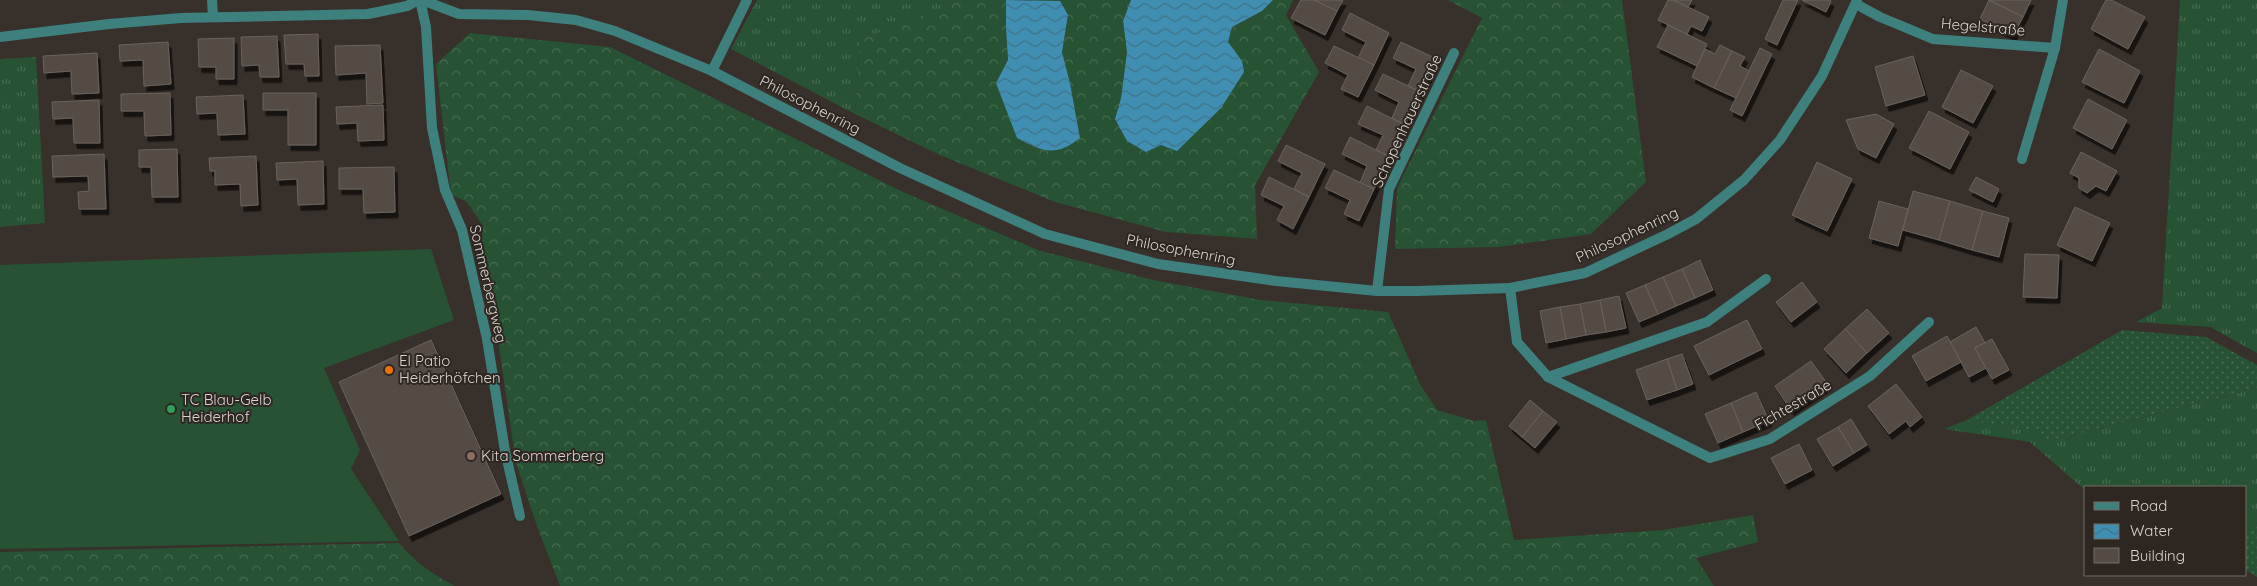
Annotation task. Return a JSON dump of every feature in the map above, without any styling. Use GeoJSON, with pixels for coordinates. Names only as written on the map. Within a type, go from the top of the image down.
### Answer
{"type":"FeatureCollection","features":[{"type":"Feature","properties":{"kind":"street"},"geometry":{"type":"LineString","coordinates":[[212,0],[213,16]]}},
{"type":"Feature","properties":{"kind":"street"},"geometry":{"type":"LineString","coordinates":[[0,37],[109,24],[213,16],[368,14],[407,6],[420,0]]}},
{"type":"Feature","properties":{"kind":"street","name":"Philosophenring"},"geometry":{"type":"LineString","coordinates":[[420,0],[459,14],[528,15],[576,20],[615,31],[712,71],[900,168],[1045,234],[1158,264],[1276,281],[1376,291],[1510,288],[1585,273],[1696,219],[1744,180],[1780,140],[1822,76],[1856,2]]}},
{"type":"Feature","properties":{"kind":"street","name":"Sommerbergweg"},"geometry":{"type":"LineString","coordinates":[[420,0],[426,28],[432,128],[445,190],[462,230],[487,339],[505,451],[520,516]]}},
{"type":"Feature","properties":{"kind":"street"},"geometry":{"type":"LineString","coordinates":[[712,71],[747,0]]}},
{"type":"Feature","properties":{"kind":"street"},"geometry":{"type":"LineString","coordinates":[[2022,159],[2055,48],[2063,0]]}},
{"type":"Feature","properties":{"kind":"street","name":"Hegelstraße"},"geometry":{"type":"LineString","coordinates":[[1856,2],[1880,17],[1933,39],[2055,48]]}},
{"type":"Feature","properties":{"kind":"street","name":"Schopenhauerstraße"},"geometry":{"type":"LineString","coordinates":[[1376,291],[1389,189],[1454,53]]}},
{"type":"Feature","properties":{"kind":"street"},"geometry":{"type":"LineString","coordinates":[[1548,377],[1707,322],[1766,279]]}},
{"type":"Feature","properties":{"kind":"street","name":"Fichtestraße"},"geometry":{"type":"LineString","coordinates":[[1510,288],[1517,342],[1548,377],[1710,458],[1770,439],[1870,376],[1928,322]]}},
{"type":"Feature","properties":{"kind":"green space"},"geometry":{"type":"Polygon","coordinates":[[[757,0],[951,0],[953,5],[860,40],[855,114],[731,49],[757,0]]]}},
{"type":"Feature","properties":{"kind":"green space"},"geometry":{"type":"Polygon","coordinates":[[[951,0],[1006,0],[1008,60],[1080,138],[1062,52],[1068,15],[1030,0],[1131,0],[1123,21],[1127,52],[1121,98],[1115,119],[1242,61],[1227,42],[1232,27],[1262,11],[1273,0],[1293,0],[1286,15],[1319,72],[1255,185],[1257,239],[1166,232],[1055,202],[940,155],[855,114],[860,40],[952,5],[951,0]]]}},
{"type":"Feature","properties":{"kind":"green space"},"geometry":{"type":"Polygon","coordinates":[[[1448,0],[1622,0],[1646,182],[1591,234],[1499,247],[1395,249],[1397,188],[1482,18],[1448,0]]]}},
{"type":"Feature","properties":{"kind":"green space"},"geometry":{"type":"Polygon","coordinates":[[[2180,0],[2257,0],[2257,353],[2210,327],[2136,322],[2162,308],[2180,0]]]}},
{"type":"Feature","properties":{"kind":"green space"},"geometry":{"type":"Polygon","coordinates":[[[470,33],[610,47],[901,191],[1038,250],[1153,280],[1261,300],[1388,312],[1421,386],[1437,410],[1474,421],[1486,420],[1514,540],[1663,530],[1753,515],[1758,542],[1696,558],[1714,586],[560,586],[516,463],[495,319],[480,267],[483,226],[466,201],[451,195],[436,64],[470,33]]]}},
{"type":"Feature","properties":{"kind":"green space"},"geometry":{"type":"Polygon","coordinates":[[[36,57],[45,223],[0,227],[0,59],[36,57]]]}},
{"type":"Feature","properties":{"kind":"green space","name":"TC Blau-Gelb Heiderhof"},"geometry":{"type":"Polygon","coordinates":[[[431,249],[454,320],[324,368],[360,450],[351,469],[399,541],[0,549],[0,265],[431,249]]]}},
{"type":"Feature","properties":{"kind":"green space"},"geometry":{"type":"Polygon","coordinates":[[[2122,330],[2206,337],[2257,365],[2257,388],[2046,442],[2032,430],[1967,420],[2122,330]]]}},
{"type":"Feature","properties":{"kind":"green space"},"geometry":{"type":"Polygon","coordinates":[[[2257,388],[2257,523],[2247,531],[2247,486],[2084,486],[2084,489],[2030,442],[1944,429],[1967,420],[2033,430],[2046,442],[2257,388]]]}},
{"type":"Feature","properties":{"kind":"green space"},"geometry":{"type":"Polygon","coordinates":[[[2257,523],[2257,577],[2247,571],[2247,531],[2257,523]]]}},
{"type":"Feature","properties":{"kind":"green space"},"geometry":{"type":"Polygon","coordinates":[[[399,543],[425,568],[455,586],[0,586],[0,552],[399,543]]]}},
{"type":"Feature","properties":{"kind":"water"},"geometry":{"type":"Polygon","coordinates":[[[1006,0],[1060,1],[1068,15],[1062,52],[1080,138],[1063,148],[1056,150],[1041,149],[1017,138],[996,83],[1008,60],[1006,0]]]}},
{"type":"Feature","properties":{"kind":"water"},"geometry":{"type":"Polygon","coordinates":[[[1131,0],[1273,0],[1262,11],[1232,27],[1228,42],[1242,61],[1244,72],[1221,108],[1177,151],[1161,145],[1146,152],[1127,141],[1115,119],[1121,98],[1127,52],[1123,21],[1131,0]]]}},
{"type":"Feature","properties":{"kind":"building"},"geometry":{"type":"Polygon","coordinates":[[[1301,0],[1314,0],[1337,11],[1325,35],[1291,18],[1301,0]]]}},
{"type":"Feature","properties":{"kind":"building"},"geometry":{"type":"Polygon","coordinates":[[[1314,0],[1343,0],[1337,11],[1314,0]]]}},
{"type":"Feature","properties":{"kind":"building"},"geometry":{"type":"Polygon","coordinates":[[[1668,0],[1673,0],[1709,17],[1702,31],[1691,26],[1687,34],[1658,20],[1668,0]]]}},
{"type":"Feature","properties":{"kind":"building"},"geometry":{"type":"Polygon","coordinates":[[[1673,0],[1692,0],[1688,7],[1673,0]]]}},
{"type":"Feature","properties":{"kind":"building"},"geometry":{"type":"Polygon","coordinates":[[[1783,0],[1798,0],[1777,45],[1765,39],[1783,0]]]}},
{"type":"Feature","properties":{"kind":"building"},"geometry":{"type":"Polygon","coordinates":[[[1802,0],[1830,0],[1831,1],[1826,12],[1802,0]]]}},
{"type":"Feature","properties":{"kind":"building"},"geometry":{"type":"Polygon","coordinates":[[[1989,0],[2031,0],[2023,17],[1989,0]]]}},
{"type":"Feature","properties":{"kind":"building"},"geometry":{"type":"Polygon","coordinates":[[[1989,0],[2023,17],[2013,36],[1980,19],[1989,0]]]}},
{"type":"Feature","properties":{"kind":"building"},"geometry":{"type":"Polygon","coordinates":[[[2106,0],[2111,0],[2145,17],[2128,49],[2091,29],[2106,0]]]}},
{"type":"Feature","properties":{"kind":"building"},"geometry":{"type":"Polygon","coordinates":[[[1350,13],[1389,33],[1374,65],[1358,58],[1366,42],[1342,30],[1350,13]]]}},
{"type":"Feature","properties":{"kind":"building"},"geometry":{"type":"Polygon","coordinates":[[[1668,25],[1707,44],[1697,66],[1657,47],[1668,25]]]}},
{"type":"Feature","properties":{"kind":"building"},"geometry":{"type":"Polygon","coordinates":[[[318,34],[319,76],[305,76],[304,64],[286,64],[284,35],[318,34]]]}},
{"type":"Feature","properties":{"kind":"building"},"geometry":{"type":"Polygon","coordinates":[[[277,36],[279,77],[260,77],[259,65],[242,66],[241,37],[277,36]]]}},
{"type":"Feature","properties":{"kind":"building"},"geometry":{"type":"Polygon","coordinates":[[[234,38],[234,79],[216,79],[216,67],[199,67],[198,39],[234,38]]]}},
{"type":"Feature","properties":{"kind":"building"},"geometry":{"type":"Polygon","coordinates":[[[168,42],[171,84],[144,86],[143,60],[120,61],[119,45],[168,42]]]}},
{"type":"Feature","properties":{"kind":"building"},"geometry":{"type":"Polygon","coordinates":[[[1401,42],[1437,59],[1421,92],[1408,86],[1416,69],[1393,58],[1401,42]]]}},
{"type":"Feature","properties":{"kind":"building"},"geometry":{"type":"Polygon","coordinates":[[[380,45],[383,103],[367,104],[366,73],[336,75],[335,46],[380,45]]]}},
{"type":"Feature","properties":{"kind":"building"},"geometry":{"type":"Polygon","coordinates":[[[1720,45],[1732,51],[1714,88],[1692,77],[1705,49],[1715,54],[1720,45]]]}},
{"type":"Feature","properties":{"kind":"building"},"geometry":{"type":"Polygon","coordinates":[[[1334,46],[1374,65],[1358,97],[1341,89],[1348,75],[1325,63],[1334,46]]]}},
{"type":"Feature","properties":{"kind":"building"},"geometry":{"type":"Polygon","coordinates":[[[1760,48],[1772,54],[1742,116],[1730,110],[1760,48]]]}},
{"type":"Feature","properties":{"kind":"building"},"geometry":{"type":"Polygon","coordinates":[[[2099,49],[2140,71],[2124,103],[2082,82],[2099,49]]]}},
{"type":"Feature","properties":{"kind":"building"},"geometry":{"type":"Polygon","coordinates":[[[1732,51],[1745,57],[1740,66],[1749,71],[1736,98],[1714,88],[1732,51]]]}},
{"type":"Feature","properties":{"kind":"building"},"geometry":{"type":"Polygon","coordinates":[[[97,53],[99,93],[72,94],[71,71],[44,73],[43,56],[97,53]]]}},
{"type":"Feature","properties":{"kind":"building"},"geometry":{"type":"Polygon","coordinates":[[[1913,56],[1925,95],[1886,106],[1875,67],[1913,56]]]}},
{"type":"Feature","properties":{"kind":"building"},"geometry":{"type":"Polygon","coordinates":[[[1961,70],[1993,86],[1973,123],[1942,107],[1961,70]]]}},
{"type":"Feature","properties":{"kind":"building"},"geometry":{"type":"Polygon","coordinates":[[[1383,74],[1421,92],[1405,125],[1392,118],[1399,102],[1375,90],[1383,74]]]}},
{"type":"Feature","properties":{"kind":"building"},"geometry":{"type":"Polygon","coordinates":[[[170,93],[171,135],[145,136],[144,111],[121,111],[121,94],[170,93]]]}},
{"type":"Feature","properties":{"kind":"building"},"geometry":{"type":"Polygon","coordinates":[[[263,93],[316,93],[316,145],[288,145],[288,110],[263,110],[263,93]]]}},
{"type":"Feature","properties":{"kind":"building"},"geometry":{"type":"Polygon","coordinates":[[[243,95],[245,134],[218,135],[217,113],[197,114],[196,97],[243,95]]]}},
{"type":"Feature","properties":{"kind":"building"},"geometry":{"type":"Polygon","coordinates":[[[2088,99],[2127,120],[2112,149],[2073,128],[2088,99]]]}},
{"type":"Feature","properties":{"kind":"building"},"geometry":{"type":"Polygon","coordinates":[[[99,100],[100,143],[74,143],[73,118],[53,119],[52,102],[99,100]]]}},
{"type":"Feature","properties":{"kind":"building"},"geometry":{"type":"Polygon","coordinates":[[[383,105],[384,140],[358,141],[357,123],[337,124],[336,107],[383,105]]]}},
{"type":"Feature","properties":{"kind":"building"},"geometry":{"type":"Polygon","coordinates":[[[1367,106],[1405,125],[1390,157],[1376,150],[1383,135],[1358,124],[1367,106]]]}},
{"type":"Feature","properties":{"kind":"building"},"geometry":{"type":"Polygon","coordinates":[[[1929,111],[1969,132],[1950,169],[1909,148],[1929,111]]]}},
{"type":"Feature","properties":{"kind":"building"},"geometry":{"type":"Polygon","coordinates":[[[1876,114],[1894,124],[1876,158],[1858,149],[1846,120],[1876,114]]]}},
{"type":"Feature","properties":{"kind":"building"},"geometry":{"type":"Polygon","coordinates":[[[1350,137],[1390,157],[1374,189],[1360,183],[1367,166],[1342,154],[1350,137]]]}},
{"type":"Feature","properties":{"kind":"building"},"geometry":{"type":"Polygon","coordinates":[[[1286,145],[1325,164],[1309,197],[1294,189],[1302,173],[1278,161],[1286,145]]]}},
{"type":"Feature","properties":{"kind":"building"},"geometry":{"type":"Polygon","coordinates":[[[177,149],[178,197],[152,197],[151,167],[139,167],[139,150],[177,149]]]}},
{"type":"Feature","properties":{"kind":"building"},"geometry":{"type":"Polygon","coordinates":[[[2081,152],[2117,171],[2106,191],[2096,186],[2087,193],[2079,188],[2079,178],[2070,173],[2081,152]]]}},
{"type":"Feature","properties":{"kind":"building"},"geometry":{"type":"Polygon","coordinates":[[[104,154],[106,209],[79,209],[78,192],[89,191],[88,176],[53,177],[52,156],[104,154]]]}},
{"type":"Feature","properties":{"kind":"building"},"geometry":{"type":"Polygon","coordinates":[[[256,156],[258,205],[241,206],[240,184],[215,185],[215,171],[210,171],[209,158],[256,156]]]}},
{"type":"Feature","properties":{"kind":"building"},"geometry":{"type":"Polygon","coordinates":[[[323,161],[324,204],[298,205],[297,179],[277,180],[276,163],[323,161]]]}},
{"type":"Feature","properties":{"kind":"building"},"geometry":{"type":"Polygon","coordinates":[[[1817,162],[1852,179],[1827,231],[1792,215],[1817,162]]]}},
{"type":"Feature","properties":{"kind":"building"},"geometry":{"type":"Polygon","coordinates":[[[394,167],[395,212],[364,213],[363,189],[339,189],[339,168],[394,167]]]}},
{"type":"Feature","properties":{"kind":"building"},"geometry":{"type":"Polygon","coordinates":[[[1334,170],[1374,189],[1359,221],[1344,214],[1350,200],[1325,188],[1334,170]]]}},
{"type":"Feature","properties":{"kind":"building"},"geometry":{"type":"Polygon","coordinates":[[[1269,177],[1309,197],[1293,229],[1277,220],[1284,206],[1261,195],[1269,177]]]}},
{"type":"Feature","properties":{"kind":"building"},"geometry":{"type":"Polygon","coordinates":[[[1976,177],[1999,189],[1993,202],[1969,190],[1976,177]]]}},
{"type":"Feature","properties":{"kind":"building"},"geometry":{"type":"Polygon","coordinates":[[[1913,191],[1950,201],[1939,240],[1903,230],[1913,191]]]}},
{"type":"Feature","properties":{"kind":"building"},"geometry":{"type":"Polygon","coordinates":[[[1879,201],[1908,209],[1898,246],[1869,238],[1879,201]]]}},
{"type":"Feature","properties":{"kind":"building"},"geometry":{"type":"Polygon","coordinates":[[[1950,201],[1983,211],[1972,250],[1939,240],[1950,201]]]}},
{"type":"Feature","properties":{"kind":"building"},"geometry":{"type":"Polygon","coordinates":[[[2075,207],[2110,223],[2092,261],[2057,245],[2075,207]]]}},
{"type":"Feature","properties":{"kind":"building"},"geometry":{"type":"Polygon","coordinates":[[[1983,211],[2009,218],[1999,257],[1972,250],[1983,211]]]}},
{"type":"Feature","properties":{"kind":"building"},"geometry":{"type":"Polygon","coordinates":[[[2025,254],[2059,255],[2057,298],[2023,297],[2025,254]]]}},
{"type":"Feature","properties":{"kind":"building"},"geometry":{"type":"Polygon","coordinates":[[[1700,260],[1713,290],[1695,298],[1682,269],[1700,260]]]}},
{"type":"Feature","properties":{"kind":"building"},"geometry":{"type":"Polygon","coordinates":[[[1682,269],[1695,298],[1676,306],[1663,277],[1682,269]]]}},
{"type":"Feature","properties":{"kind":"building"},"geometry":{"type":"Polygon","coordinates":[[[1663,277],[1676,306],[1658,314],[1645,285],[1663,277]]]}},
{"type":"Feature","properties":{"kind":"building"},"geometry":{"type":"Polygon","coordinates":[[[1802,282],[1817,302],[1791,322],[1776,302],[1802,282]]]}},
{"type":"Feature","properties":{"kind":"building"},"geometry":{"type":"Polygon","coordinates":[[[1645,285],[1658,314],[1639,322],[1626,293],[1645,285]]]}},
{"type":"Feature","properties":{"kind":"building"},"geometry":{"type":"Polygon","coordinates":[[[1619,296],[1626,328],[1606,332],[1600,300],[1619,296]]]}},
{"type":"Feature","properties":{"kind":"building"},"geometry":{"type":"Polygon","coordinates":[[[1600,300],[1606,332],[1586,335],[1580,304],[1600,300]]]}},
{"type":"Feature","properties":{"kind":"building"},"geometry":{"type":"Polygon","coordinates":[[[1580,304],[1586,335],[1566,339],[1560,307],[1580,304]]]}},
{"type":"Feature","properties":{"kind":"building"},"geometry":{"type":"Polygon","coordinates":[[[1560,307],[1566,339],[1546,343],[1540,311],[1560,307]]]}},
{"type":"Feature","properties":{"kind":"building"},"geometry":{"type":"Polygon","coordinates":[[[1867,309],[1889,333],[1867,353],[1845,329],[1867,309]]]}},
{"type":"Feature","properties":{"kind":"building"},"geometry":{"type":"Polygon","coordinates":[[[1747,320],[1762,349],[1709,375],[1694,346],[1747,320]]]}},
{"type":"Feature","properties":{"kind":"building"},"geometry":{"type":"Polygon","coordinates":[[[1976,327],[1985,343],[1975,348],[1986,368],[1969,377],[1950,342],[1976,327]]]}},
{"type":"Feature","properties":{"kind":"building"},"geometry":{"type":"Polygon","coordinates":[[[1845,329],[1867,353],[1846,373],[1824,349],[1845,329]]]}},
{"type":"Feature","properties":{"kind":"building"},"geometry":{"type":"Polygon","coordinates":[[[1947,336],[1961,362],[1926,381],[1912,356],[1947,336]]]}},
{"type":"Feature","properties":{"kind":"building"},"geometry":{"type":"Polygon","coordinates":[[[1992,339],[2009,370],[1992,379],[1975,348],[1992,339]]]}},
{"type":"Feature","properties":{"kind":"building"},"geometry":{"type":"Polygon","coordinates":[[[431,340],[501,494],[409,536],[339,382],[431,340]]]}},
{"type":"Feature","properties":{"kind":"building"},"geometry":{"type":"Polygon","coordinates":[[[1682,354],[1693,384],[1677,390],[1667,359],[1682,354]]]}},
{"type":"Feature","properties":{"kind":"building"},"geometry":{"type":"Polygon","coordinates":[[[1667,359],[1677,390],[1647,400],[1636,370],[1667,359]]]}},
{"type":"Feature","properties":{"kind":"building"},"geometry":{"type":"Polygon","coordinates":[[[1811,361],[1828,385],[1791,410],[1775,386],[1811,361]]]}},
{"type":"Feature","properties":{"kind":"building"},"geometry":{"type":"Polygon","coordinates":[[[1896,384],[1922,417],[1910,427],[1906,421],[1889,434],[1868,406],[1896,384]]]}},
{"type":"Feature","properties":{"kind":"building"},"geometry":{"type":"Polygon","coordinates":[[[1756,392],[1769,421],[1743,432],[1731,403],[1756,392]]]}},
{"type":"Feature","properties":{"kind":"building"},"geometry":{"type":"Polygon","coordinates":[[[1530,400],[1543,411],[1522,437],[1509,426],[1530,400]]]}},
{"type":"Feature","properties":{"kind":"building"},"geometry":{"type":"Polygon","coordinates":[[[1731,403],[1743,432],[1718,443],[1705,414],[1731,403]]]}},
{"type":"Feature","properties":{"kind":"building"},"geometry":{"type":"Polygon","coordinates":[[[1543,411],[1557,422],[1535,448],[1522,437],[1543,411]]]}},
{"type":"Feature","properties":{"kind":"building"},"geometry":{"type":"Polygon","coordinates":[[[1851,419],[1867,445],[1854,453],[1838,427],[1851,419]]]}},
{"type":"Feature","properties":{"kind":"building"},"geometry":{"type":"Polygon","coordinates":[[[1838,427],[1854,453],[1833,466],[1817,439],[1838,427]]]}},
{"type":"Feature","properties":{"kind":"building"},"geometry":{"type":"Polygon","coordinates":[[[1799,444],[1812,470],[1785,484],[1771,458],[1799,444]]]}},
{"type":"Feature","properties":{"kind":"place","name":"El Patio Heiderhöfchen"},"geometry":{"type":"Point","coordinates":[389,370]}},
{"type":"Feature","properties":{"kind":"place","name":"TC Blau-Gelb Heiderhof"},"geometry":{"type":"Point","coordinates":[171,409]}},
{"type":"Feature","properties":{"kind":"place","name":"Kita Sommerberg"},"geometry":{"type":"Point","coordinates":[471,456]}}]}
